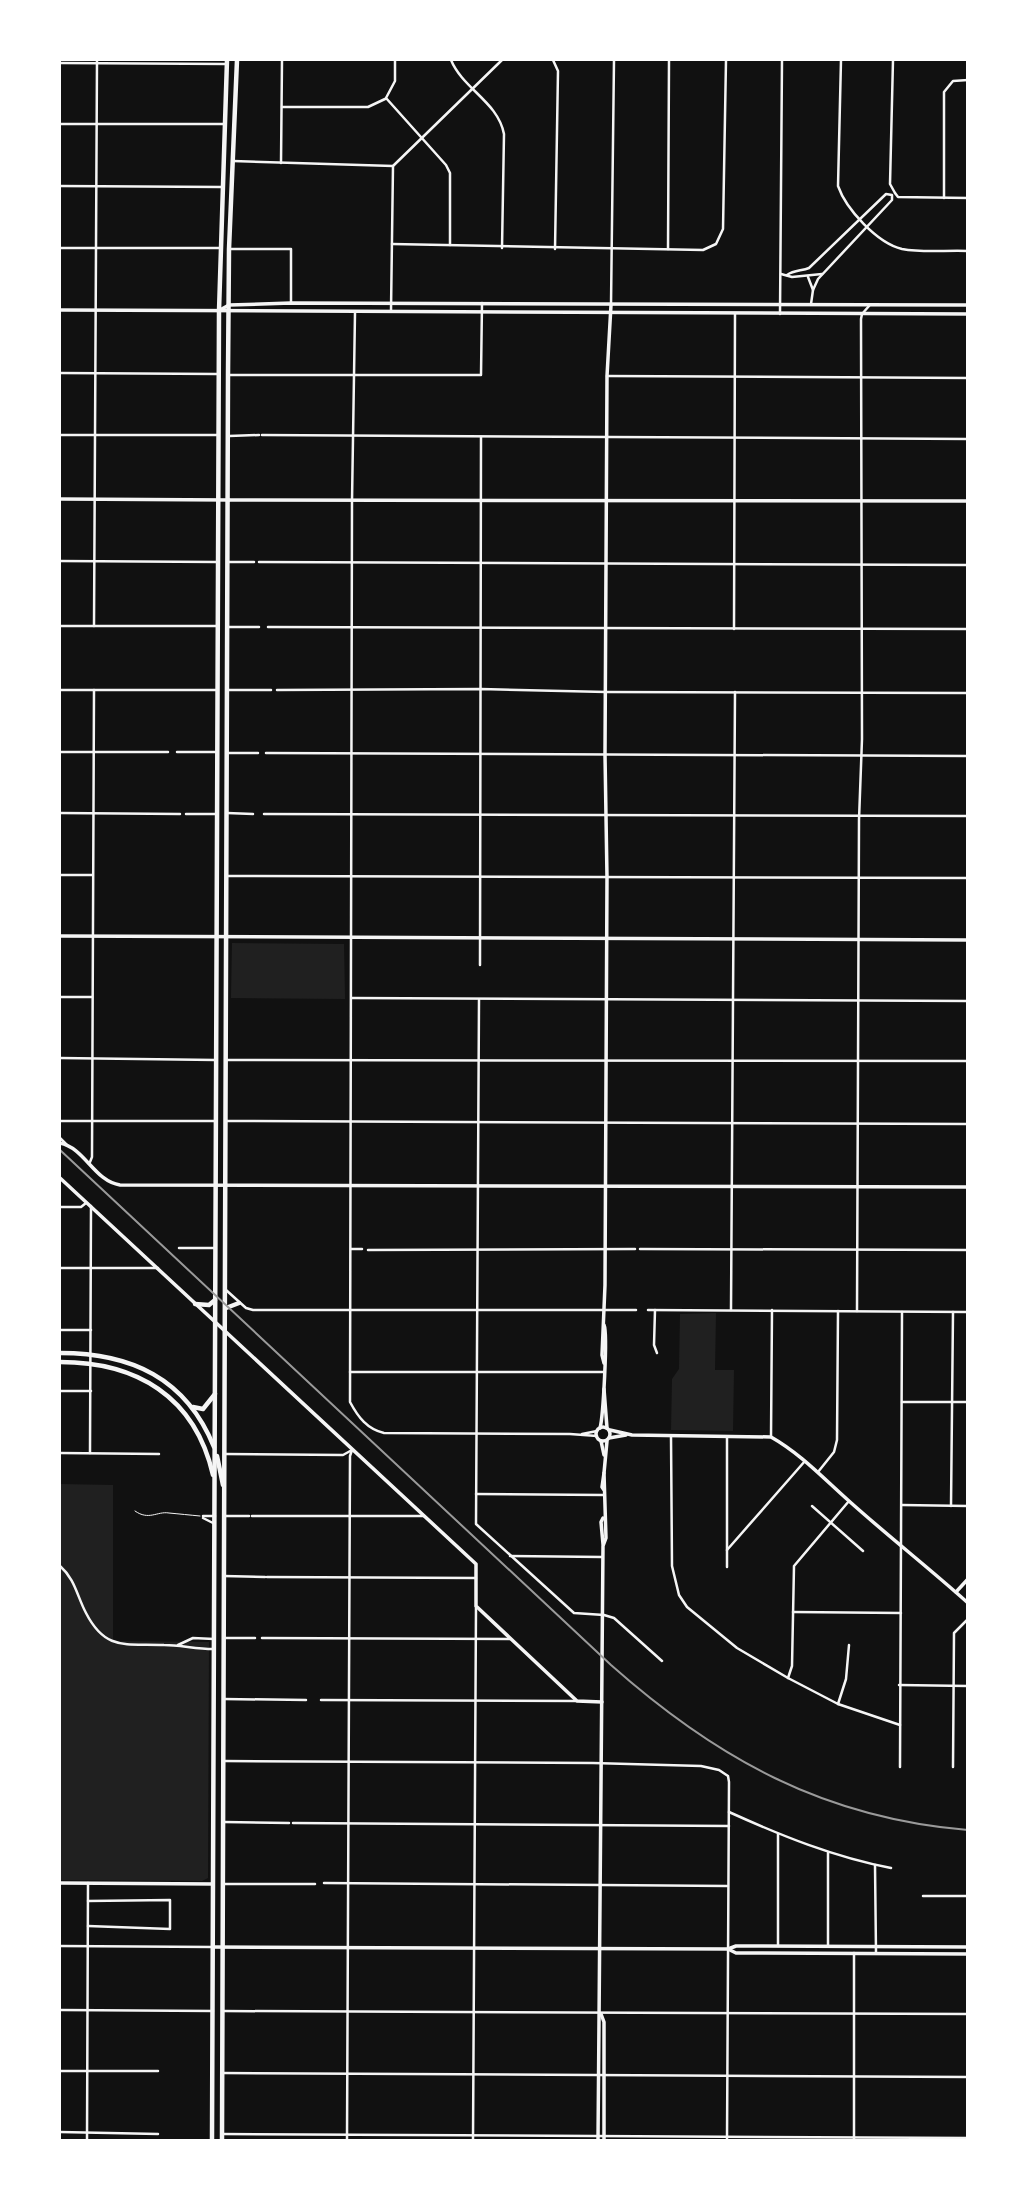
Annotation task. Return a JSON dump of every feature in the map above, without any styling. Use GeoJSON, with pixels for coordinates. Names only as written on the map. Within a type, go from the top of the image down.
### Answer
{"type":"FeatureCollection","features":[{"type":"Feature","properties":{"kind":"main road"},"geometry":{"type":"LineString","coordinates":[[222,2140],[228,375],[229,249],[237,60]]}},
{"type":"Feature","properties":{"kind":"main road"},"geometry":{"type":"LineString","coordinates":[[212,2140],[219,248],[227,62]]}},
{"type":"Feature","properties":{"kind":"main road"},"geometry":{"type":"LineString","coordinates":[[223,147],[228,159],[233,162]]}},
{"type":"Feature","properties":{"kind":"main road"},"geometry":{"type":"LineString","coordinates":[[217,626],[224,631],[228,639]]}},
{"type":"Feature","properties":{"kind":"main road"},"geometry":{"type":"LineString","coordinates":[[216,797],[222,811],[227,813]]}},
{"type":"Feature","properties":{"kind":"main road"},"geometry":{"type":"LineString","coordinates":[[216,1045],[220,1056],[226,1060]]}},
{"type":"Feature","properties":{"kind":"main road"},"geometry":{"type":"LineString","coordinates":[[215,1060],[221,1062],[226,1073]]}},
{"type":"Feature","properties":{"kind":"main road"},"geometry":{"type":"LineString","coordinates":[[216,1275],[226,1290]]}},
{"type":"Feature","properties":{"kind":"main road"},"geometry":{"type":"LineString","coordinates":[[195,1304],[209,1305],[216,1300]]}},
{"type":"Feature","properties":{"kind":"main road"},"geometry":{"type":"LineString","coordinates":[[226,1309],[240,1303]]}},
{"type":"Feature","properties":{"kind":"main road"},"geometry":{"type":"LineString","coordinates":[[60,1353],[91,1354],[123,1360],[171,1386],[190,1405],[203,1424],[215,1450],[225,1496]]}},
{"type":"Feature","properties":{"kind":"main road"},"geometry":{"type":"LineString","coordinates":[[60,1362],[91,1363],[131,1373],[168,1396],[186,1415],[200,1437],[215,1486]]}},
{"type":"Feature","properties":{"kind":"main road"},"geometry":{"type":"LineString","coordinates":[[190,1405],[203,1409],[216,1393]]}},
{"type":"Feature","properties":{"kind":"main road"},"geometry":{"type":"LineString","coordinates":[[214,1577],[225,1591]]}},
{"type":"Feature","properties":{"kind":"main road"},"geometry":{"type":"LineString","coordinates":[[214,1639],[224,1654]]}},
{"type":"Feature","properties":{"kind":"main road"},"geometry":{"type":"LineString","coordinates":[[214,1745],[224,1761]]}},
{"type":"Feature","properties":{"kind":"main road"},"geometry":{"type":"LineString","coordinates":[[212,2072],[222,2083]]}},
{"type":"Feature","properties":{"kind":"street"},"geometry":{"type":"LineString","coordinates":[[281,163],[282,60]]}},
{"type":"Feature","properties":{"kind":"street"},"geometry":{"type":"LineString","coordinates":[[282,107],[368,107],[386,99],[395,81],[395,60]]}},
{"type":"Feature","properties":{"kind":"street"},"geometry":{"type":"LineString","coordinates":[[450,60],[457,72],[502,122],[502,248]]}},
{"type":"Feature","properties":{"kind":"street"},"geometry":{"type":"LineString","coordinates":[[233,162],[393,166],[502,60]]}},
{"type":"Feature","properties":{"kind":"street"},"geometry":{"type":"LineString","coordinates":[[554,60],[558,71],[555,249]]}},
{"type":"Feature","properties":{"kind":"street"},"geometry":{"type":"LineString","coordinates":[[601,2138],[602,2074],[598,2026],[601,2012],[603,1546],[606,1538],[603,1518],[604,1455],[598,1432],[604,1389],[602,1355],[607,938],[607,376],[611,304],[614,60]]}},
{"type":"Feature","properties":{"kind":"street"},"geometry":{"type":"LineString","coordinates":[[668,249],[670,60]]}},
{"type":"Feature","properties":{"kind":"street"},"geometry":{"type":"LineString","coordinates":[[392,244],[703,250],[716,244],[723,229],[726,60]]}},
{"type":"Feature","properties":{"kind":"street"},"geometry":{"type":"LineString","coordinates":[[780,314],[782,60]]}},
{"type":"Feature","properties":{"kind":"street"},"geometry":{"type":"LineString","coordinates":[[841,60],[838,186],[843,200],[867,228],[887,242],[904,249],[968,251]]}},
{"type":"Feature","properties":{"kind":"street"},"geometry":{"type":"LineString","coordinates":[[811,305],[813,290],[822,274],[892,200],[890,184],[893,60]]}},
{"type":"Feature","properties":{"kind":"street"},"geometry":{"type":"LineString","coordinates":[[94,626],[97,61]]}},
{"type":"Feature","properties":{"kind":"street"},"geometry":{"type":"LineString","coordinates":[[60,62],[227,62]]}},
{"type":"Feature","properties":{"kind":"street"},"geometry":{"type":"LineString","coordinates":[[944,198],[944,92],[953,81],[968,80]]}},
{"type":"Feature","properties":{"kind":"street"},"geometry":{"type":"LineString","coordinates":[[386,99],[441,158],[450,173],[450,245]]}},
{"type":"Feature","properties":{"kind":"street"},"geometry":{"type":"LineString","coordinates":[[60,124],[224,124]]}},
{"type":"Feature","properties":{"kind":"street"},"geometry":{"type":"LineString","coordinates":[[391,313],[393,166]]}},
{"type":"Feature","properties":{"kind":"street"},"geometry":{"type":"LineString","coordinates":[[60,186],[221,187]]}},
{"type":"Feature","properties":{"kind":"street"},"geometry":{"type":"LineString","coordinates":[[787,275],[809,268],[886,194],[898,197],[968,198]]}},
{"type":"Feature","properties":{"kind":"street"},"geometry":{"type":"LineString","coordinates":[[60,248],[219,248]]}},
{"type":"Feature","properties":{"kind":"street"},"geometry":{"type":"LineString","coordinates":[[229,249],[291,249],[291,303]]}},
{"type":"Feature","properties":{"kind":"street"},"geometry":{"type":"LineString","coordinates":[[781,274],[822,274]]}},
{"type":"Feature","properties":{"kind":"street"},"geometry":{"type":"LineString","coordinates":[[806,276],[813,290]]}},
{"type":"Feature","properties":{"kind":"street"},"geometry":{"type":"LineString","coordinates":[[219,311],[229,305],[291,303],[968,305]]}},
{"type":"Feature","properties":{"kind":"street"},"geometry":{"type":"LineString","coordinates":[[228,375],[481,375],[482,303]]}},
{"type":"Feature","properties":{"kind":"street"},"geometry":{"type":"LineString","coordinates":[[857,1311],[862,314],[870,306]]}},
{"type":"Feature","properties":{"kind":"street"},"geometry":{"type":"LineString","coordinates":[[60,310],[968,314]]}},
{"type":"Feature","properties":{"kind":"street"},"geometry":{"type":"LineString","coordinates":[[355,313],[352,501],[350,1402],[363,1421],[376,1431],[384,1433],[582,1434],[608,1429],[626,1435]]}},
{"type":"Feature","properties":{"kind":"street"},"geometry":{"type":"LineString","coordinates":[[734,629],[735,314]]}},
{"type":"Feature","properties":{"kind":"street"},"geometry":{"type":"LineString","coordinates":[[60,373],[219,374]]}},
{"type":"Feature","properties":{"kind":"street"},"geometry":{"type":"LineString","coordinates":[[607,376],[968,378]]}},
{"type":"Feature","properties":{"kind":"street"},"geometry":{"type":"LineString","coordinates":[[60,435],[219,435]]}},
{"type":"Feature","properties":{"kind":"street"},"geometry":{"type":"LineString","coordinates":[[229,436],[968,439]]}},
{"type":"Feature","properties":{"kind":"street"},"geometry":{"type":"LineString","coordinates":[[480,965],[481,437]]}},
{"type":"Feature","properties":{"kind":"street"},"geometry":{"type":"LineString","coordinates":[[60,499],[968,501]]}},
{"type":"Feature","properties":{"kind":"street"},"geometry":{"type":"LineString","coordinates":[[60,561],[218,562]]}},
{"type":"Feature","properties":{"kind":"street"},"geometry":{"type":"LineString","coordinates":[[228,562],[254,562]]}},
{"type":"Feature","properties":{"kind":"street"},"geometry":{"type":"LineString","coordinates":[[259,562],[968,565]]}},
{"type":"Feature","properties":{"kind":"street"},"geometry":{"type":"LineString","coordinates":[[60,626],[217,626]]}},
{"type":"Feature","properties":{"kind":"street"},"geometry":{"type":"LineString","coordinates":[[228,627],[260,627]]}},
{"type":"Feature","properties":{"kind":"street"},"geometry":{"type":"LineString","coordinates":[[268,627],[968,629]]}},
{"type":"Feature","properties":{"kind":"street"},"geometry":{"type":"LineString","coordinates":[[60,690],[217,690]]}},
{"type":"Feature","properties":{"kind":"street"},"geometry":{"type":"LineString","coordinates":[[89,1164],[92,1157],[94,690]]}},
{"type":"Feature","properties":{"kind":"street"},"geometry":{"type":"LineString","coordinates":[[228,691],[271,690]]}},
{"type":"Feature","properties":{"kind":"street"},"geometry":{"type":"LineString","coordinates":[[277,690],[968,693]]}},
{"type":"Feature","properties":{"kind":"street"},"geometry":{"type":"LineString","coordinates":[[731,1310],[734,692]]}},
{"type":"Feature","properties":{"kind":"street"},"geometry":{"type":"LineString","coordinates":[[60,752],[169,752]]}},
{"type":"Feature","properties":{"kind":"street"},"geometry":{"type":"LineString","coordinates":[[177,752],[217,752]]}},
{"type":"Feature","properties":{"kind":"street"},"geometry":{"type":"LineString","coordinates":[[227,753],[258,753]]}},
{"type":"Feature","properties":{"kind":"street"},"geometry":{"type":"LineString","coordinates":[[266,753],[968,756]]}},
{"type":"Feature","properties":{"kind":"street"},"geometry":{"type":"LineString","coordinates":[[60,813],[180,814]]}},
{"type":"Feature","properties":{"kind":"street"},"geometry":{"type":"LineString","coordinates":[[227,813],[253,814]]}},
{"type":"Feature","properties":{"kind":"street"},"geometry":{"type":"LineString","coordinates":[[186,814],[216,814]]}},
{"type":"Feature","properties":{"kind":"street"},"geometry":{"type":"LineString","coordinates":[[264,814],[968,816]]}},
{"type":"Feature","properties":{"kind":"street"},"geometry":{"type":"LineString","coordinates":[[60,875],[93,875]]}},
{"type":"Feature","properties":{"kind":"street"},"geometry":{"type":"LineString","coordinates":[[227,876],[968,878]]}},
{"type":"Feature","properties":{"kind":"street"},"geometry":{"type":"LineString","coordinates":[[60,936],[968,940]]}},
{"type":"Feature","properties":{"kind":"street"},"geometry":{"type":"LineString","coordinates":[[60,997],[92,997]]}},
{"type":"Feature","properties":{"kind":"street"},"geometry":{"type":"LineString","coordinates":[[352,998],[968,1001]]}},
{"type":"Feature","properties":{"kind":"street"},"geometry":{"type":"LineString","coordinates":[[479,1000],[476,1524],[575,1613],[614,1618],[662,1661]]}},
{"type":"Feature","properties":{"kind":"street"},"geometry":{"type":"LineString","coordinates":[[60,1058],[215,1060]]}},
{"type":"Feature","properties":{"kind":"street"},"geometry":{"type":"LineString","coordinates":[[226,1060],[968,1061]]}},
{"type":"Feature","properties":{"kind":"street"},"geometry":{"type":"LineString","coordinates":[[60,1121],[215,1121]]}},
{"type":"Feature","properties":{"kind":"street"},"geometry":{"type":"LineString","coordinates":[[226,1121],[968,1124]]}},
{"type":"Feature","properties":{"kind":"street"},"geometry":{"type":"LineString","coordinates":[[60,1138],[104,1179],[120,1185],[968,1187]]}},
{"type":"Feature","properties":{"kind":"street"},"geometry":{"type":"LineString","coordinates":[[60,1143],[67,1145]]}},
{"type":"Feature","properties":{"kind":"street"},"geometry":{"type":"LineString","coordinates":[[60,1178],[476,1564],[473,2140]]}},
{"type":"Feature","properties":{"kind":"street"},"geometry":{"type":"LineString","coordinates":[[60,1207],[82,1207],[87,1202]]}},
{"type":"Feature","properties":{"kind":"street"},"geometry":{"type":"LineString","coordinates":[[90,1453],[91,1206]]}},
{"type":"Feature","properties":{"kind":"street"},"geometry":{"type":"LineString","coordinates":[[179,1248],[216,1248]]}},
{"type":"Feature","properties":{"kind":"street"},"geometry":{"type":"LineString","coordinates":[[351,1249],[362,1250]]}},
{"type":"Feature","properties":{"kind":"street"},"geometry":{"type":"LineString","coordinates":[[368,1250],[635,1249]]}},
{"type":"Feature","properties":{"kind":"street"},"geometry":{"type":"LineString","coordinates":[[640,1249],[968,1251]]}},
{"type":"Feature","properties":{"kind":"street"},"geometry":{"type":"LineString","coordinates":[[60,1268],[158,1268]]}},
{"type":"Feature","properties":{"kind":"street"},"geometry":{"type":"LineString","coordinates":[[226,1290],[240,1303],[253,1310],[636,1310]]}},
{"type":"Feature","properties":{"kind":"street"},"geometry":{"type":"LineString","coordinates":[[648,1310],[968,1312]]}},
{"type":"Feature","properties":{"kind":"street"},"geometry":{"type":"LineString","coordinates":[[655,1310],[654,1345],[657,1353]]}},
{"type":"Feature","properties":{"kind":"street"},"geometry":{"type":"LineString","coordinates":[[771,1437],[772,1310]]}},
{"type":"Feature","properties":{"kind":"street"},"geometry":{"type":"LineString","coordinates":[[818,1472],[834,1452],[837,1440],[838,1311]]}},
{"type":"Feature","properties":{"kind":"street"},"geometry":{"type":"LineString","coordinates":[[900,1767],[902,1312]]}},
{"type":"Feature","properties":{"kind":"street"},"geometry":{"type":"LineString","coordinates":[[951,1506],[953,1312]]}},
{"type":"Feature","properties":{"kind":"street"},"geometry":{"type":"LineString","coordinates":[[60,1330],[91,1330]]}},
{"type":"Feature","properties":{"kind":"street"},"geometry":{"type":"LineString","coordinates":[[350,1372],[604,1372]]}},
{"type":"Feature","properties":{"kind":"street"},"geometry":{"type":"LineString","coordinates":[[604,1389],[609,1439],[604,1455]]}},
{"type":"Feature","properties":{"kind":"street"},"geometry":{"type":"LineString","coordinates":[[60,1391],[91,1391]]}},
{"type":"Feature","properties":{"kind":"street"},"geometry":{"type":"LineString","coordinates":[[902,1402],[968,1402]]}},
{"type":"Feature","properties":{"kind":"street"},"geometry":{"type":"LineString","coordinates":[[601,1441],[626,1435],[771,1437],[805,1461],[968,1602]]}},
{"type":"Feature","properties":{"kind":"street"},"geometry":{"type":"LineString","coordinates":[[671,1436],[672,1566],[675,1584],[687,1607],[737,1648],[788,1678],[838,1704],[900,1725]]}},
{"type":"Feature","properties":{"kind":"street"},"geometry":{"type":"LineString","coordinates":[[727,1437],[727,1567]]}},
{"type":"Feature","properties":{"kind":"street"},"geometry":{"type":"LineString","coordinates":[[226,1454],[343,1455],[352,1450]]}},
{"type":"Feature","properties":{"kind":"street"},"geometry":{"type":"LineString","coordinates":[[347,2140],[352,1450]]}},
{"type":"Feature","properties":{"kind":"street"},"geometry":{"type":"LineString","coordinates":[[60,1453],[159,1454]]}},
{"type":"Feature","properties":{"kind":"street"},"geometry":{"type":"LineString","coordinates":[[727,1550],[805,1461]]}},
{"type":"Feature","properties":{"kind":"street"},"geometry":{"type":"LineString","coordinates":[[476,1494],[604,1493]]}},
{"type":"Feature","properties":{"kind":"street"},"geometry":{"type":"LineString","coordinates":[[788,1678],[792,1666],[794,1566],[849,1501]]}},
{"type":"Feature","properties":{"kind":"street"},"geometry":{"type":"LineString","coordinates":[[902,1504],[968,1506]]}},
{"type":"Feature","properties":{"kind":"street"},"geometry":{"type":"LineString","coordinates":[[812,1506],[863,1550]]}},
{"type":"Feature","properties":{"kind":"street"},"geometry":{"type":"LineString","coordinates":[[203,1517],[215,1516]]}},
{"type":"Feature","properties":{"kind":"street"},"geometry":{"type":"LineString","coordinates":[[225,1516],[424,1517]]}},
{"type":"Feature","properties":{"kind":"street"},"geometry":{"type":"LineString","coordinates":[[203,1517],[215,1524]]}},
{"type":"Feature","properties":{"kind":"street"},"geometry":{"type":"LineString","coordinates":[[510,1556],[603,1557]]}},
{"type":"Feature","properties":{"kind":"street"},"geometry":{"type":"LineString","coordinates":[[60,1566],[76,1587],[85,1613],[98,1632],[111,1642],[127,1646],[178,1645],[214,1649]]}},
{"type":"Feature","properties":{"kind":"street"},"geometry":{"type":"LineString","coordinates":[[225,1576],[476,1578]]}},
{"type":"Feature","properties":{"kind":"street"},"geometry":{"type":"LineString","coordinates":[[956,1592],[968,1579]]}},
{"type":"Feature","properties":{"kind":"street"},"geometry":{"type":"LineString","coordinates":[[476,1606],[577,1701]]}},
{"type":"Feature","properties":{"kind":"street"},"geometry":{"type":"LineString","coordinates":[[793,1612],[901,1614]]}},
{"type":"Feature","properties":{"kind":"street"},"geometry":{"type":"LineString","coordinates":[[953,1766],[954,1633],[968,1619]]}},
{"type":"Feature","properties":{"kind":"street"},"geometry":{"type":"LineString","coordinates":[[178,1645],[193,1638],[214,1639]]}},
{"type":"Feature","properties":{"kind":"street"},"geometry":{"type":"LineString","coordinates":[[224,1638],[256,1638]]}},
{"type":"Feature","properties":{"kind":"street"},"geometry":{"type":"LineString","coordinates":[[262,1638],[511,1639]]}},
{"type":"Feature","properties":{"kind":"street"},"geometry":{"type":"LineString","coordinates":[[838,1704],[846,1679],[849,1645]]}},
{"type":"Feature","properties":{"kind":"street"},"geometry":{"type":"LineString","coordinates":[[899,1685],[968,1686]]}},
{"type":"Feature","properties":{"kind":"street"},"geometry":{"type":"LineString","coordinates":[[224,1699],[306,1700]]}},
{"type":"Feature","properties":{"kind":"street"},"geometry":{"type":"LineString","coordinates":[[321,1700],[602,1702]]}},
{"type":"Feature","properties":{"kind":"street"},"geometry":{"type":"LineString","coordinates":[[224,1761],[701,1766],[719,1770],[728,1776],[727,2138]]}},
{"type":"Feature","properties":{"kind":"street"},"geometry":{"type":"LineString","coordinates":[[729,1812],[778,1835],[828,1853],[891,1868]]}},
{"type":"Feature","properties":{"kind":"street"},"geometry":{"type":"LineString","coordinates":[[223,1822],[729,1826]]}},
{"type":"Feature","properties":{"kind":"street"},"geometry":{"type":"LineString","coordinates":[[778,1835],[778,1946]]}},
{"type":"Feature","properties":{"kind":"street"},"geometry":{"type":"LineString","coordinates":[[828,1853],[828,1946]]}},
{"type":"Feature","properties":{"kind":"street"},"geometry":{"type":"LineString","coordinates":[[875,1865],[876,1954]]}},
{"type":"Feature","properties":{"kind":"street"},"geometry":{"type":"LineString","coordinates":[[60,1883],[213,1884]]}},
{"type":"Feature","properties":{"kind":"street"},"geometry":{"type":"LineString","coordinates":[[87,2140],[88,1883]]}},
{"type":"Feature","properties":{"kind":"street"},"geometry":{"type":"LineString","coordinates":[[324,1883],[728,1886]]}},
{"type":"Feature","properties":{"kind":"street"},"geometry":{"type":"LineString","coordinates":[[223,1884],[315,1884]]}},
{"type":"Feature","properties":{"kind":"street"},"geometry":{"type":"LineString","coordinates":[[923,1896],[968,1896]]}},
{"type":"Feature","properties":{"kind":"street"},"geometry":{"type":"LineString","coordinates":[[88,1901],[170,1900],[170,1929],[89,1926]]}},
{"type":"Feature","properties":{"kind":"street"},"geometry":{"type":"LineString","coordinates":[[60,1946],[727,1949],[736,1946],[968,1947]]}},
{"type":"Feature","properties":{"kind":"street"},"geometry":{"type":"LineString","coordinates":[[727,1949],[736,1953],[968,1954]]}},
{"type":"Feature","properties":{"kind":"street"},"geometry":{"type":"LineString","coordinates":[[854,1953],[854,2138]]}},
{"type":"Feature","properties":{"kind":"street"},"geometry":{"type":"LineString","coordinates":[[60,2010],[213,2011]]}},
{"type":"Feature","properties":{"kind":"street"},"geometry":{"type":"LineString","coordinates":[[223,2011],[968,2014]]}},
{"type":"Feature","properties":{"kind":"street"},"geometry":{"type":"LineString","coordinates":[[60,2071],[158,2071]]}},
{"type":"Feature","properties":{"kind":"street"},"geometry":{"type":"LineString","coordinates":[[222,2073],[968,2077]]}},
{"type":"Feature","properties":{"kind":"street"},"geometry":{"type":"LineString","coordinates":[[60,2132],[158,2134]]}},
{"type":"Feature","properties":{"kind":"street"},"geometry":{"type":"LineString","coordinates":[[222,2134],[968,2138]]}},
{"type":"Feature","properties":{"kind":"lane"},"geometry":{"type":"LineString","coordinates":[[135,1511],[141,1515],[156,1517],[164,1512],[203,1517]]}},
{"type":"Feature","properties":{"kind":"shaded area"},"geometry":{"type":"Polygon","coordinates":[[[232,943],[344,944],[345,999],[231,998],[232,943]]]}},
{"type":"Feature","properties":{"kind":"shaded area"},"geometry":{"type":"Polygon","coordinates":[[[716,1313],[715,1370],[734,1370],[733,1431],[671,1430],[672,1379],[679,1369],[680,1314],[716,1313]]]}},
{"type":"Feature","properties":{"kind":"shaded area"},"geometry":{"type":"Polygon","coordinates":[[[60,1484],[113,1485],[113,1641],[209,1642],[208,1878],[202,1881],[60,1880],[60,1484]]]}},
{"type":"Feature","properties":{"kind":"railway"},"geometry":{"type":"LineString","coordinates":[[60,1150],[611,1665],[691,1729],[775,1778],[820,1797],[866,1812],[916,1823],[968,1830]]}}]}
